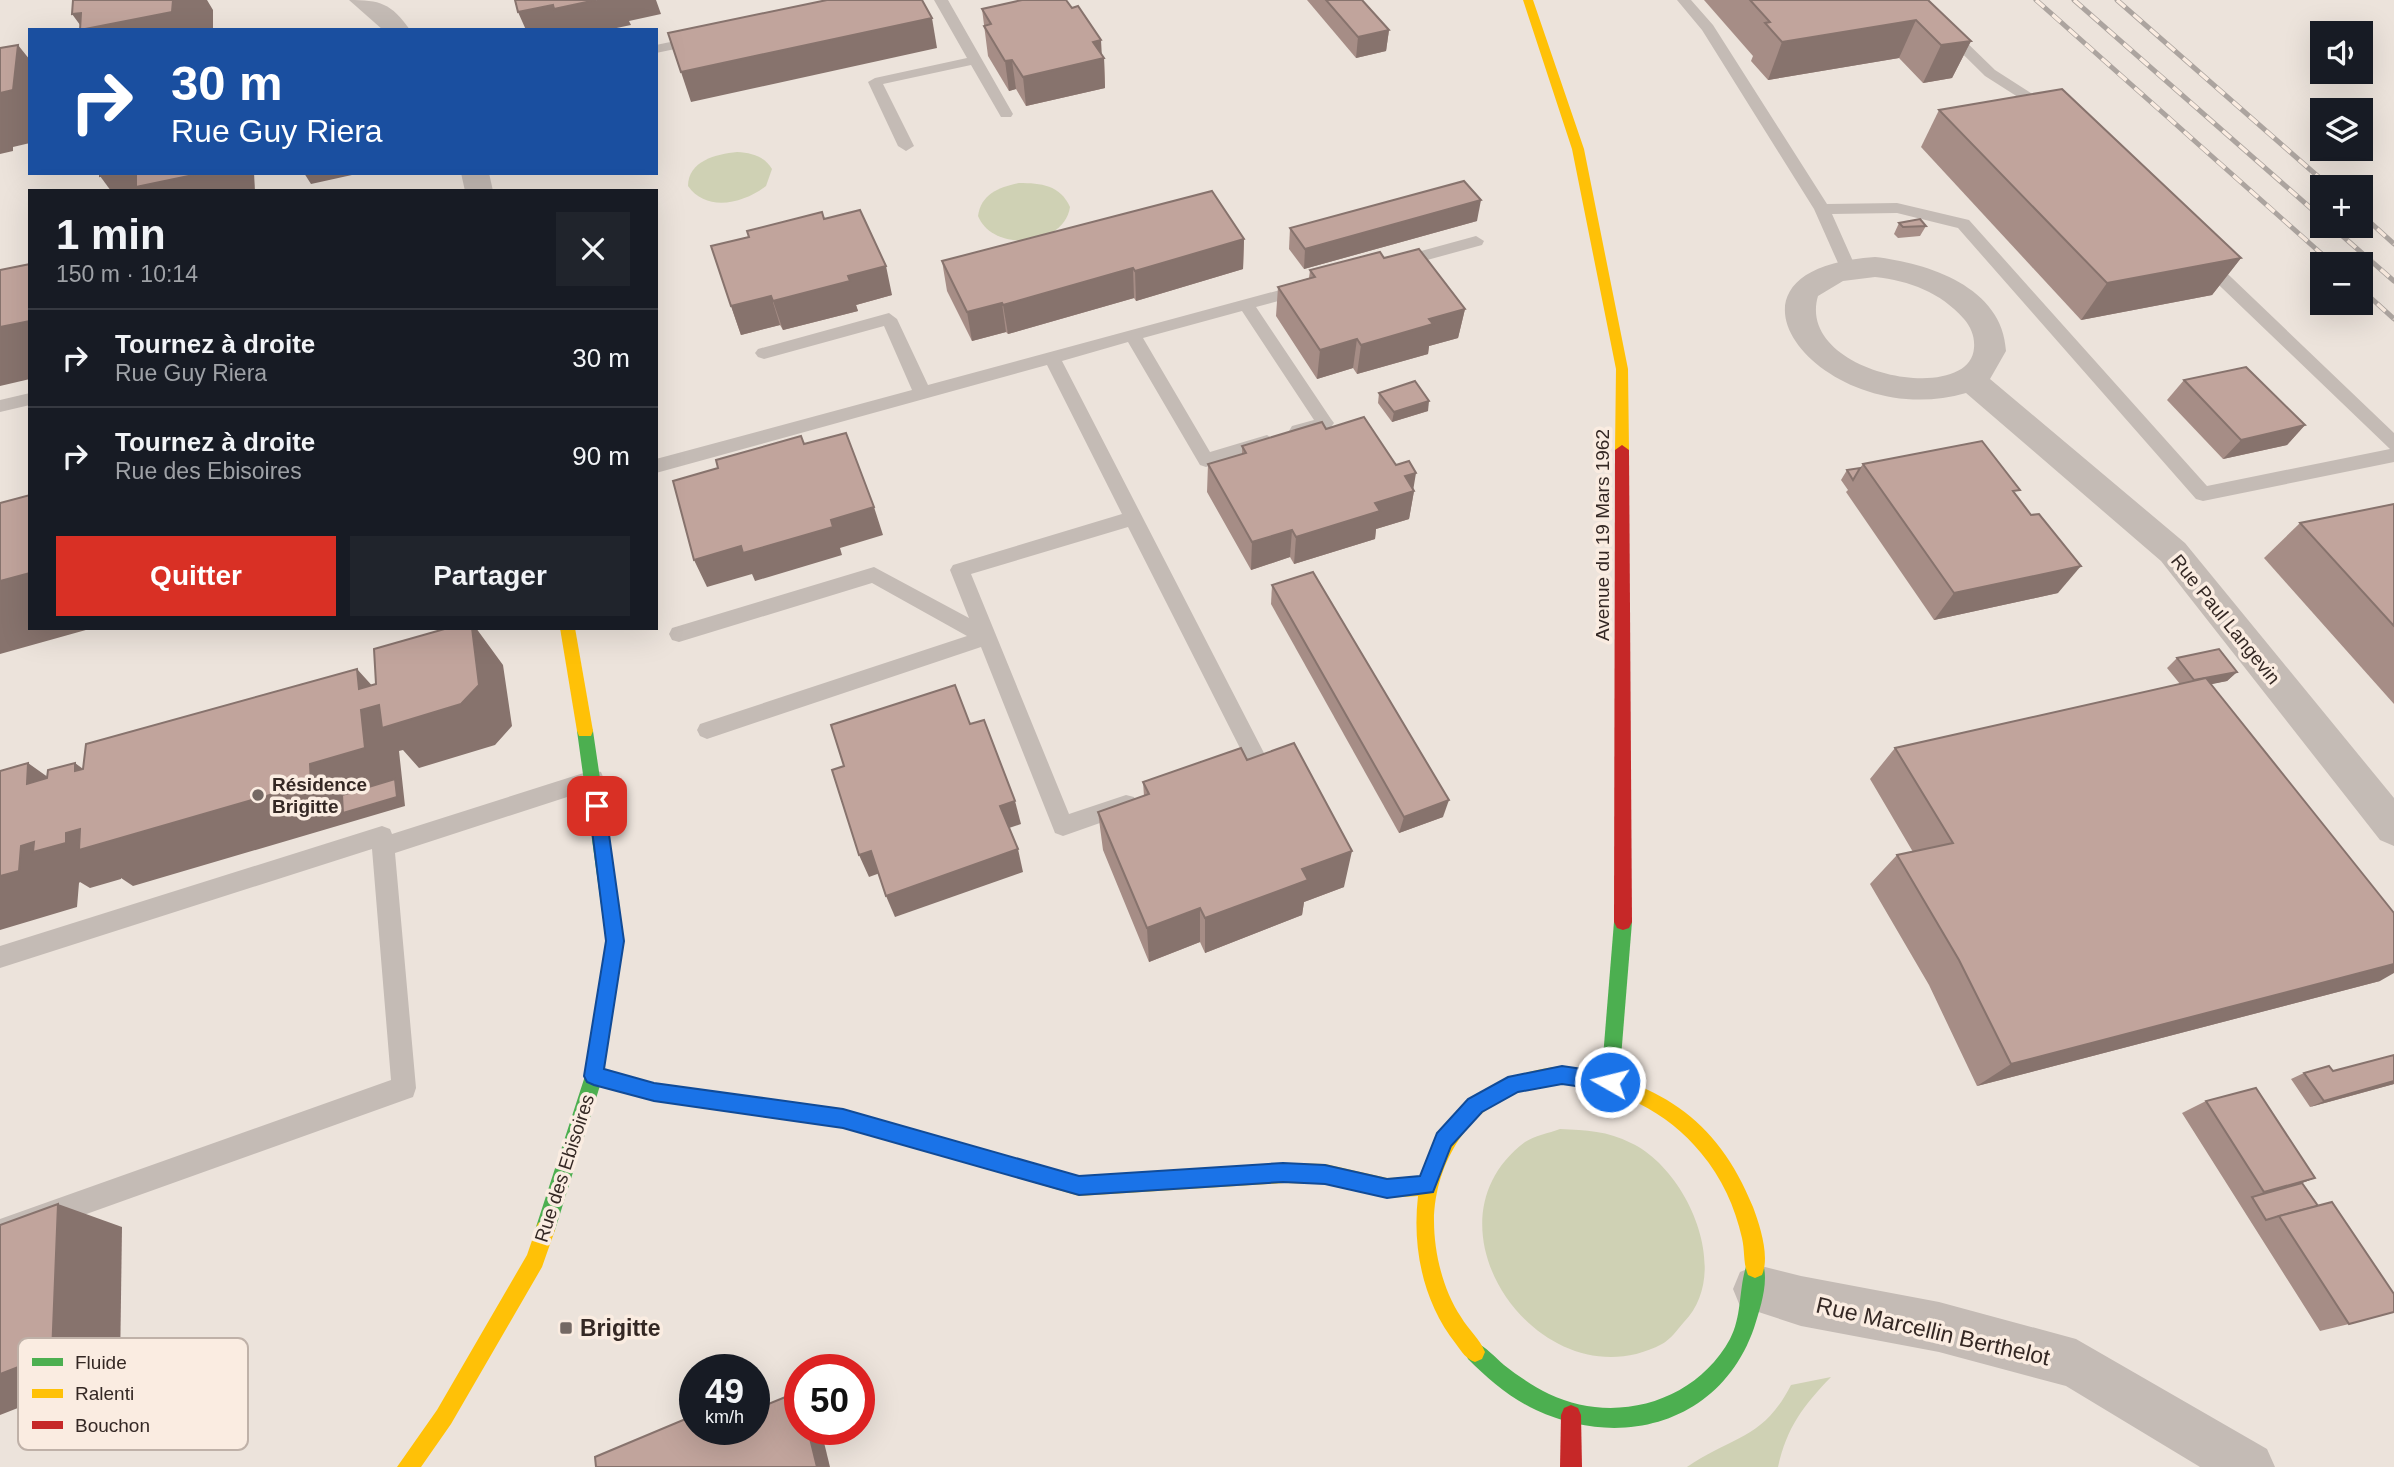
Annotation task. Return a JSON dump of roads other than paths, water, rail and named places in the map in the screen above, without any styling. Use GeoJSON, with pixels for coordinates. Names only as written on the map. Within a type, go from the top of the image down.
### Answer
{"type":"FeatureCollection","features":[{"type":"Feature","properties":{"kind":"main road","name":"Avenue du 19 Mars 1962"},"geometry":{"type":"LineString","coordinates":[[1528,0],[1578,149],[1622,369],[1625,902],[1610,1082]]}},
{"type":"Feature","properties":{"kind":"main road","name":"Rue des Ebisoires"},"geometry":{"type":"LineString","coordinates":[[408,1467],[444,1417],[535,1261],[594,1076],[615,941],[593,779],[567,630]]}},
{"type":"Feature","properties":{"kind":"main road"},"geometry":{"type":"LineString","coordinates":[[1562,1075],[1610,1082],[1658,1103],[1701,1137],[1733,1182],[1753,1235],[1757,1289],[1745,1339],[1717,1380],[1676,1408],[1625,1420],[1572,1415],[1516,1390],[1471,1347],[1439,1296],[1424,1239],[1426,1186],[1444,1140],[1475,1105],[1515,1083],[1562,1075]]}},
{"type":"Feature","properties":{"kind":"main road"},"geometry":{"type":"LineString","coordinates":[[594,1076],[654,1092],[843,1118],[1079,1186],[1283,1173],[1325,1174],[1387,1188],[1426,1186]]}},
{"type":"Feature","properties":{"kind":"main road"},"geometry":{"type":"LineString","coordinates":[[1571,1467],[1572,1415]]}},
{"type":"Feature","properties":{"kind":"street"},"geometry":{"type":"LineString","coordinates":[[361,0],[381,13],[395,28]]}},
{"type":"Feature","properties":{"kind":"street"},"geometry":{"type":"LineString","coordinates":[[1848,268],[1903,270],[1931,279],[1956,293],[1975,310],[1987,329],[1990,348],[1984,365],[1970,379],[1944,388],[1913,390],[1879,384],[1848,372],[1822,354],[1805,334],[1800,312],[1802,297],[1812,284],[1828,274],[1848,268]]}},
{"type":"Feature","properties":{"kind":"street","name":"Rue Paul Langevin"},"geometry":{"type":"LineString","coordinates":[[1970,379],[2173,552],[2394,828]]}},
{"type":"Feature","properties":{"kind":"street","name":"Rue Marcellin Berthelot"},"geometry":{"type":"LineString","coordinates":[[1757,1289],[1801,1301],[1939,1327],[2076,1364],[2249,1467]]}},
{"type":"Feature","properties":{"kind":"lane"},"geometry":{"type":"LineString","coordinates":[[941,0],[1006,114]]}},
{"type":"Feature","properties":{"kind":"lane"},"geometry":{"type":"LineString","coordinates":[[1684,0],[1709,28],[1822,209],[1848,268]]}},
{"type":"Feature","properties":{"kind":"lane"},"geometry":{"type":"LineString","coordinates":[[1915,0],[1990,73],[2055,118]]}},
{"type":"Feature","properties":{"kind":"lane"},"geometry":{"type":"LineString","coordinates":[[658,49],[710,37]]}},
{"type":"Feature","properties":{"kind":"lane"},"geometry":{"type":"LineString","coordinates":[[906,146],[875,82],[975,60]]}},
{"type":"Feature","properties":{"kind":"lane"},"geometry":{"type":"LineString","coordinates":[[1822,209],[1897,208],[1963,224],[2203,494],[2394,455]]}},
{"type":"Feature","properties":{"kind":"lane"},"geometry":{"type":"LineString","coordinates":[[1387,266],[1476,241]]}},
{"type":"Feature","properties":{"kind":"lane"},"geometry":{"type":"LineString","coordinates":[[2195,252],[2394,444]]}},
{"type":"Feature","properties":{"kind":"lane"},"geometry":{"type":"LineString","coordinates":[[658,465],[1323,284]]}},
{"type":"Feature","properties":{"kind":"lane"},"geometry":{"type":"LineString","coordinates":[[1133,336],[1206,460],[1325,423],[1246,305]]}},
{"type":"Feature","properties":{"kind":"lane"},"geometry":{"type":"LineString","coordinates":[[764,353],[889,319],[923,394]]}},
{"type":"Feature","properties":{"kind":"lane"},"geometry":{"type":"LineString","coordinates":[[1052,358],[1255,759],[1217,773]]}},
{"type":"Feature","properties":{"kind":"lane"},"geometry":{"type":"LineString","coordinates":[[0,407],[28,400]]}},
{"type":"Feature","properties":{"kind":"lane"},"geometry":{"type":"LineString","coordinates":[[1133,518],[960,570],[1063,826],[1140,799]]}},
{"type":"Feature","properties":{"kind":"lane"},"geometry":{"type":"LineString","coordinates":[[679,634],[874,575],[987,637]]}},
{"type":"Feature","properties":{"kind":"lane"},"geometry":{"type":"LineString","coordinates":[[707,730],[987,637]]}},
{"type":"Feature","properties":{"kind":"lane"},"geometry":{"type":"LineString","coordinates":[[382,847],[593,779]]}},
{"type":"Feature","properties":{"kind":"lane"},"geometry":{"type":"LineString","coordinates":[[0,957],[382,836],[404,1088],[0,1232]]}},
{"type":"Feature","properties":{"kind":"railway"},"geometry":{"type":"LineString","coordinates":[[2036,0],[2320,252]]}},
{"type":"Feature","properties":{"kind":"railway"},"geometry":{"type":"LineString","coordinates":[[2074,0],[2310,207]]}},
{"type":"Feature","properties":{"kind":"railway"},"geometry":{"type":"LineString","coordinates":[[2117,0],[2316,175]]}},
{"type":"Feature","properties":{"kind":"railway"},"geometry":{"type":"LineString","coordinates":[[2373,225],[2394,244]]}},
{"type":"Feature","properties":{"kind":"railway"},"geometry":{"type":"LineString","coordinates":[[2345,238],[2394,281]]}},
{"type":"Feature","properties":{"kind":"railway"},"geometry":{"type":"LineString","coordinates":[[2373,300],[2394,319]]}},
{"type":"Feature","properties":{"kind":"place","name":"Résidence Brigitte"},"geometry":{"type":"Point","coordinates":[258,795]}},
{"type":"Feature","properties":{"kind":"place","name":"Brigitte"},"geometry":{"type":"Point","coordinates":[566,1328]}}]}
